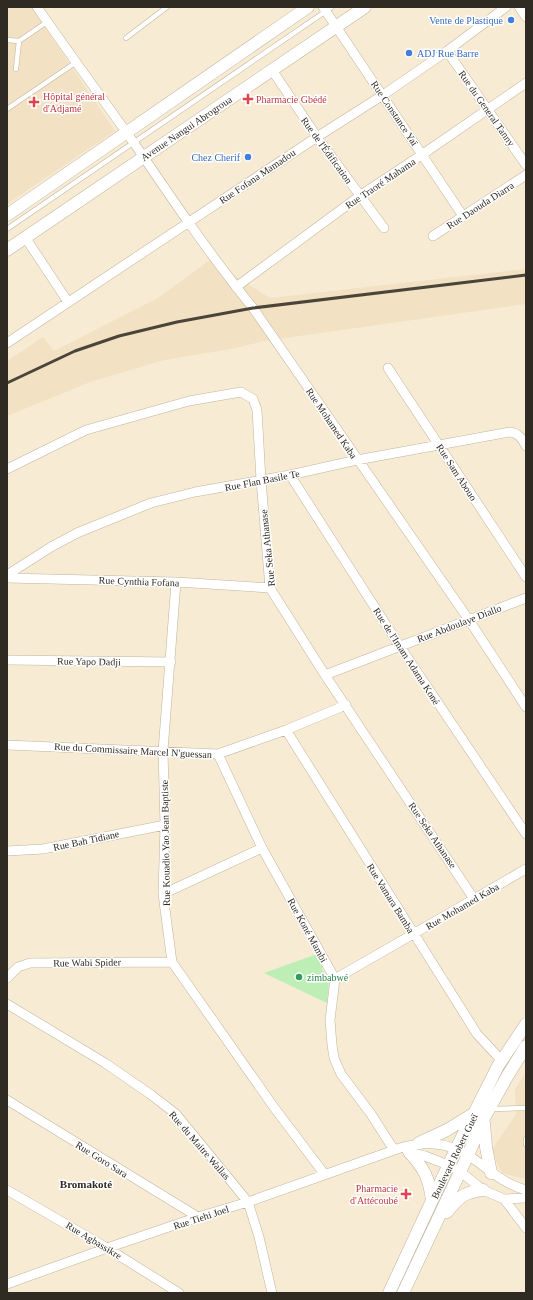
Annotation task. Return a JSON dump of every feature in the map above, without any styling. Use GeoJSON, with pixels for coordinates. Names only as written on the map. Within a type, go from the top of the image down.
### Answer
{"type":"FeatureCollection","features":[{"type":"Feature","properties":{"kind":"main road"},"geometry":{"type":"LineString","coordinates":[[7,215],[308,7]]}},
{"type":"Feature","properties":{"kind":"main road","name":"Avenue Nangui Abrogroua"},"geometry":{"type":"LineString","coordinates":[[7,250],[365,7]]}},
{"type":"Feature","properties":{"kind":"main road","name":"Boulevard Robert Gueï"},"geometry":{"type":"LineString","coordinates":[[403,1293],[461,1172],[502,1061],[526,1024]]}},
{"type":"Feature","properties":{"kind":"main road","name":"Boulevard Robert Gueï"},"geometry":{"type":"LineString","coordinates":[[389,1293],[456,1149],[483,1114],[526,1046]]}},
{"type":"Feature","properties":{"kind":"main road"},"geometry":{"type":"LineString","coordinates":[[419,1143],[483,1114],[486,1147],[491,1173]]}},
{"type":"Feature","properties":{"kind":"main road"},"geometry":{"type":"LineString","coordinates":[[409,1152],[428,1177],[432,1200]]}},
{"type":"Feature","properties":{"kind":"main road"},"geometry":{"type":"LineString","coordinates":[[435,1227],[450,1208],[463,1195],[469,1191],[483,1190]]}},
{"type":"Feature","properties":{"kind":"street","name":"Rue Mohamed Kaba"},"geometry":{"type":"LineString","coordinates":[[37,7],[188,222],[253,308],[469,620],[526,707]]}},
{"type":"Feature","properties":{"kind":"street","name":"Rue Fofana Mamadou"},"geometry":{"type":"LineString","coordinates":[[7,343],[188,222],[383,95],[447,51],[506,7]]}},
{"type":"Feature","properties":{"kind":"street"},"geometry":{"type":"LineString","coordinates":[[519,7],[526,17]]}},
{"type":"Feature","properties":{"kind":"street","name":"Rue Constance Yaï"},"geometry":{"type":"LineString","coordinates":[[327,8],[336,27],[423,154],[463,216]]}},
{"type":"Feature","properties":{"kind":"street","name":"Rue du General Tanny"},"geometry":{"type":"LineString","coordinates":[[447,51],[526,165]]}},
{"type":"Feature","properties":{"kind":"street","name":"Rue de l'Édification"},"geometry":{"type":"LineString","coordinates":[[272,70],[317,137],[384,228]]}},
{"type":"Feature","properties":{"kind":"street","name":"Rue Traoré Mahama"},"geometry":{"type":"LineString","coordinates":[[236,287],[361,195],[526,83]]}},
{"type":"Feature","properties":{"kind":"street","name":"Rue Daouda Diarra"},"geometry":{"type":"LineString","coordinates":[[434,236],[526,174]]}},
{"type":"Feature","properties":{"kind":"street"},"geometry":{"type":"LineString","coordinates":[[25,237],[68,302]]}},
{"type":"Feature","properties":{"kind":"street","name":"Rue Sam Abouo"},"geometry":{"type":"LineString","coordinates":[[388,368],[526,577]]}},
{"type":"Feature","properties":{"kind":"street","name":"Rue Seka Athanase"},"geometry":{"type":"LineString","coordinates":[[7,469],[86,430],[189,401],[241,392],[253,399],[257,410],[270,588],[325,675],[474,899]]}},
{"type":"Feature","properties":{"kind":"street","name":"Rue Flan Basile Te"},"geometry":{"type":"LineString","coordinates":[[7,576],[51,547],[77,533],[151,503],[195,492],[510,432],[519,435],[526,446]]}},
{"type":"Feature","properties":{"kind":"street","name":"Rue de l'Imam Adama Koné"},"geometry":{"type":"LineString","coordinates":[[290,475],[399,645],[526,834]]}},
{"type":"Feature","properties":{"kind":"street","name":"Rue Cynthia Fofana"},"geometry":{"type":"LineString","coordinates":[[7,576],[176,582],[270,588]]}},
{"type":"Feature","properties":{"kind":"street","name":"Rue Kouadio Yao Jean Baptiste"},"geometry":{"type":"LineString","coordinates":[[176,582],[163,751],[165,825],[164,894],[172,962],[273,1106],[325,1175]]}},
{"type":"Feature","properties":{"kind":"street","name":"Rue Abdoulaye Diallo"},"geometry":{"type":"LineString","coordinates":[[325,675],[399,645],[526,598]]}},
{"type":"Feature","properties":{"kind":"street","name":"Rue Yapo Dadji"},"geometry":{"type":"LineString","coordinates":[[7,660],[170,662]]}},
{"type":"Feature","properties":{"kind":"street","name":"Rue du Commissaire Marcel N'guessan"},"geometry":{"type":"LineString","coordinates":[[7,745],[218,754],[286,730],[346,705]]}},
{"type":"Feature","properties":{"kind":"street","name":"Rue Vamara Bamba"},"geometry":{"type":"LineString","coordinates":[[286,730],[477,1034],[502,1061]]}},
{"type":"Feature","properties":{"kind":"street","name":"Rue Koné Mambi"},"geometry":{"type":"LineString","coordinates":[[218,754],[262,848],[335,979]]}},
{"type":"Feature","properties":{"kind":"street","name":"Rue Bah Tidiane"},"geometry":{"type":"LineString","coordinates":[[7,851],[42,849],[165,825]]}},
{"type":"Feature","properties":{"kind":"street"},"geometry":{"type":"LineString","coordinates":[[164,894],[262,848]]}},
{"type":"Feature","properties":{"kind":"street","name":"Rue Mohamed Kaba"},"geometry":{"type":"LineString","coordinates":[[335,979],[526,869]]}},
{"type":"Feature","properties":{"kind":"street","name":"Rue Wabi Spider"},"geometry":{"type":"LineString","coordinates":[[7,978],[18,966],[30,963],[172,962]]}},
{"type":"Feature","properties":{"kind":"street"},"geometry":{"type":"LineString","coordinates":[[335,979],[330,1020],[334,1058],[341,1074],[371,1114],[394,1150],[409,1152],[448,1165],[461,1172],[483,1190],[504,1199],[526,1198]]}},
{"type":"Feature","properties":{"kind":"street","name":"Rue du Maitre Wallas"},"geometry":{"type":"LineString","coordinates":[[7,1004],[105,1063],[176,1114],[248,1202],[259,1237],[272,1293]]}},
{"type":"Feature","properties":{"kind":"street","name":"Rue Goro Sara"},"geometry":{"type":"LineString","coordinates":[[7,1100],[198,1217]]}},
{"type":"Feature","properties":{"kind":"street"},"geometry":{"type":"LineString","coordinates":[[419,1143],[456,1149],[468,1155],[491,1173],[509,1184],[526,1190]]}},
{"type":"Feature","properties":{"kind":"street","name":"Rue Tiehi Joel"},"geometry":{"type":"LineString","coordinates":[[7,1284],[107,1248],[198,1217],[248,1202],[394,1150],[419,1143]]}},
{"type":"Feature","properties":{"kind":"street","name":"Rue Agbassikre"},"geometry":{"type":"LineString","coordinates":[[7,1190],[107,1248],[179,1293]]}},
{"type":"Feature","properties":{"kind":"street"},"geometry":{"type":"LineString","coordinates":[[504,1199],[526,1228]]}},
{"type":"Feature","properties":{"kind":"lane"},"geometry":{"type":"LineString","coordinates":[[126,38],[168,7]]}},
{"type":"Feature","properties":{"kind":"lane","name":"Avenue Nangui Abrogroua"},"geometry":{"type":"LineString","coordinates":[[7,229],[327,8]]}},
{"type":"Feature","properties":{"kind":"lane"},"geometry":{"type":"LineString","coordinates":[[7,40],[19,41],[47,22]]}},
{"type":"Feature","properties":{"kind":"lane"},"geometry":{"type":"LineString","coordinates":[[16,69],[19,41]]}},
{"type":"Feature","properties":{"kind":"lane"},"geometry":{"type":"LineString","coordinates":[[7,109],[76,63]]}},
{"type":"Feature","properties":{"kind":"lane"},"geometry":{"type":"LineString","coordinates":[[483,1114],[526,1108]]}},
{"type":"Feature","properties":{"kind":"lane"},"geometry":{"type":"LineString","coordinates":[[526,1139],[526,1144]]}},
{"type":"Feature","properties":{"kind":"shaded area"},"geometry":{"type":"Polygon","coordinates":[[[7,7],[31,7],[115,131],[7,204],[7,7]]]}},
{"type":"Feature","properties":{"kind":"shaded area"},"geometry":{"type":"Polygon","coordinates":[[[210,260],[270,298],[526,269],[526,304],[264,341],[231,349],[164,360],[90,382],[7,416],[7,361],[43,337],[54,351],[158,298],[210,260]]]}},
{"type":"Feature","properties":{"kind":"shaded area"},"geometry":{"type":"Polygon","coordinates":[[[526,1073],[526,1179],[502,1173],[491,1151],[516,1114],[515,1089],[526,1073]]]}},
{"type":"Feature","properties":{"kind":"green space","name":"zimbabwé"},"geometry":{"type":"Polygon","coordinates":[[[317,954],[321,954],[322,969],[329,981],[327,1003],[264,973],[317,954]]]}},
{"type":"Feature","properties":{"kind":"railway"},"geometry":{"type":"LineString","coordinates":[[7,383],[75,351],[119,336],[177,322],[253,308],[526,275]]}},
{"type":"Feature","properties":{"kind":"place","name":"Vente de Plastique"},"geometry":{"type":"Point","coordinates":[511,20]}},
{"type":"Feature","properties":{"kind":"place","name":"ADJ Rue Barre"},"geometry":{"type":"Point","coordinates":[409,53]}},
{"type":"Feature","properties":{"kind":"place","name":"Pharmacie Gbédé"},"geometry":{"type":"Point","coordinates":[248,99]}},
{"type":"Feature","properties":{"kind":"place","name":"Hôpital général d'Adjamé"},"geometry":{"type":"Point","coordinates":[34,102]}},
{"type":"Feature","properties":{"kind":"place","name":"Chez Cherif"},"geometry":{"type":"Point","coordinates":[248,157]}},
{"type":"Feature","properties":{"kind":"place","name":"zimbabwé"},"geometry":{"type":"Point","coordinates":[299,977]}},
{"type":"Feature","properties":{"kind":"place","name":"Pharmacie d'Attécoubé"},"geometry":{"type":"Point","coordinates":[406,1194]}},
{"type":"Feature","properties":{"kind":"district","name":"Bromakoté"},"geometry":{"type":"Point","coordinates":[86,1184]}}]}
